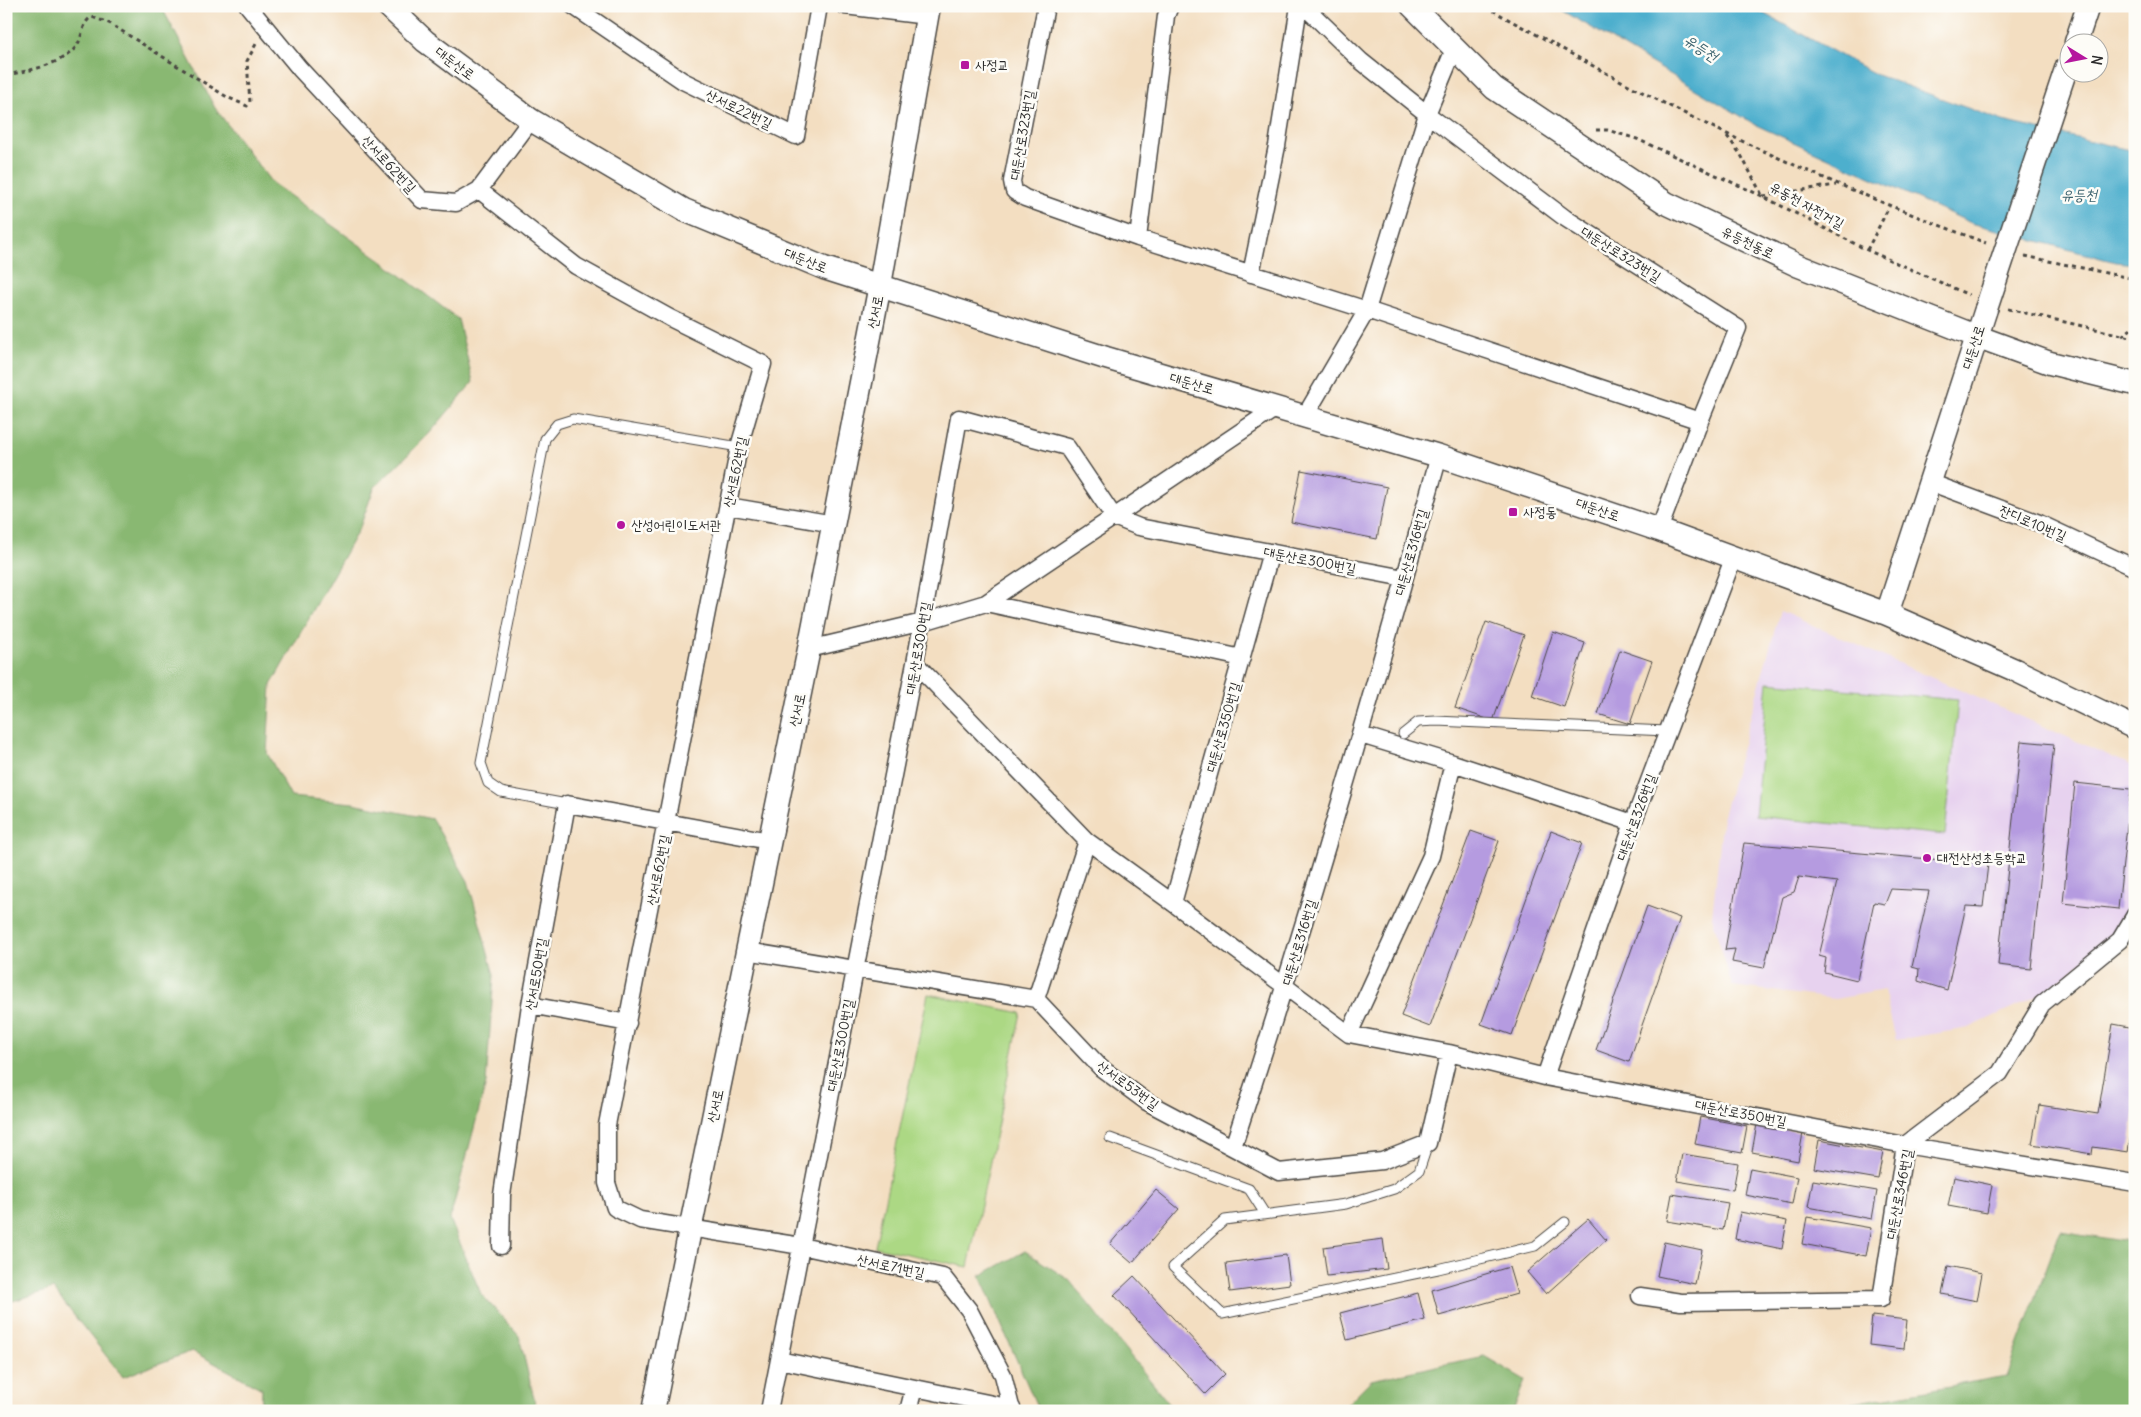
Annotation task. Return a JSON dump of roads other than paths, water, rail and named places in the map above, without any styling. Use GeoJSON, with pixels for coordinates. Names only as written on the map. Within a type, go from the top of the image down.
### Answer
{"type":"FeatureCollection","features":[{"type":"Feature","properties":{"kind":"main road","name":"대둔산로"},"geometry":{"type":"LineString","coordinates":[[388,6],[425,41],[531,120],[684,210],[824,268],[1106,358],[1438,456],[1659,530],[1887,614],[2016,670],[2135,728]]}},
{"type":"Feature","properties":{"kind":"main road","name":"유등천동로"},"geometry":{"type":"LineString","coordinates":[[1412,6],[1494,88],[1666,203],[1798,266],[1976,336],[2050,363],[2135,384]]}},
{"type":"Feature","properties":{"kind":"main road"},"geometry":{"type":"LineString","coordinates":[[2079,32],[2088,6]]}},
{"type":"Feature","properties":{"kind":"main road","name":"산서로"},"geometry":{"type":"LineString","coordinates":[[653,1411],[834,524],[880,285],[928,11]]}},
{"type":"Feature","properties":{"kind":"main road","name":"대둔산로"},"geometry":{"type":"LineString","coordinates":[[1887,614],[1976,336],[2062,82]]}},
{"type":"Feature","properties":{"kind":"street","name":"산서로62번길"},"geometry":{"type":"LineString","coordinates":[[248,6],[300,69],[422,200],[456,203],[479,190],[576,266],[670,318],[763,364],[739,447],[668,821],[607,1125],[607,1183],[615,1208],[640,1220],[689,1228]]}},
{"type":"Feature","properties":{"kind":"street","name":"산서로22번길"},"geometry":{"type":"LineString","coordinates":[[573,6],[684,81],[796,136],[819,6]]}},
{"type":"Feature","properties":{"kind":"street"},"geometry":{"type":"LineString","coordinates":[[845,6],[928,11]]}},
{"type":"Feature","properties":{"kind":"street","name":"대둔산로323번길"},"geometry":{"type":"LineString","coordinates":[[1046,6],[1012,181],[1014,191],[1025,198],[1138,238],[1367,310],[1700,421]]}},
{"type":"Feature","properties":{"kind":"street"},"geometry":{"type":"LineString","coordinates":[[1138,238],[1166,16],[1170,6]]}},
{"type":"Feature","properties":{"kind":"street"},"geometry":{"type":"LineString","coordinates":[[1251,274],[1278,146],[1299,6]]}},
{"type":"Feature","properties":{"kind":"street","name":"대둔산로323번길"},"geometry":{"type":"LineString","coordinates":[[1304,6],[1361,61],[1427,114],[1565,218],[1738,328],[1700,421],[1659,530]]}},
{"type":"Feature","properties":{"kind":"street"},"geometry":{"type":"LineString","coordinates":[[1306,416],[1367,310],[1427,114],[1455,47]]}},
{"type":"Feature","properties":{"kind":"street"},"geometry":{"type":"LineString","coordinates":[[479,190],[531,120]]}},
{"type":"Feature","properties":{"kind":"street"},"geometry":{"type":"LineString","coordinates":[[809,649],[923,622],[986,603],[1276,408]]}},
{"type":"Feature","properties":{"kind":"street","name":"대둔산로300번길"},"geometry":{"type":"LineString","coordinates":[[769,1411],[923,622],[959,418],[1067,448],[1114,517],[1139,527],[1404,578]]}},
{"type":"Feature","properties":{"kind":"street","name":"대둔산로316번길"},"geometry":{"type":"LineString","coordinates":[[1233,1147],[1286,987],[1361,735],[1438,456]]}},
{"type":"Feature","properties":{"kind":"street","name":"잔디로10번길"},"geometry":{"type":"LineString","coordinates":[[1930,482],[2039,523],[2135,568]]}},
{"type":"Feature","properties":{"kind":"street"},"geometry":{"type":"LineString","coordinates":[[728,506],[834,524]]}},
{"type":"Feature","properties":{"kind":"street","name":"대둔산로350번길"},"geometry":{"type":"LineString","coordinates":[[1173,903],[1271,552]]}},
{"type":"Feature","properties":{"kind":"street","name":"대둔산로326번길"},"geometry":{"type":"LineString","coordinates":[[1546,1077],[1633,823],[1733,558]]}},
{"type":"Feature","properties":{"kind":"street"},"geometry":{"type":"LineString","coordinates":[[986,603],[1242,658]]}},
{"type":"Feature","properties":{"kind":"street","name":"대둔산로350번길"},"geometry":{"type":"LineString","coordinates":[[915,663],[1087,841],[1349,1034],[1449,1053],[1546,1077],[1906,1145],[2135,1183]]}},
{"type":"Feature","properties":{"kind":"street"},"geometry":{"type":"LineString","coordinates":[[1361,735],[1453,763],[1633,823]]}},
{"type":"Feature","properties":{"kind":"street"},"geometry":{"type":"LineString","coordinates":[[1349,1034],[1431,856],[1453,763]]}},
{"type":"Feature","properties":{"kind":"street"},"geometry":{"type":"LineString","coordinates":[[567,804],[769,841]]}},
{"type":"Feature","properties":{"kind":"street","name":"산서로50번길"},"geometry":{"type":"LineString","coordinates":[[501,1246],[502,1195],[530,1005],[567,804]]}},
{"type":"Feature","properties":{"kind":"street"},"geometry":{"type":"LineString","coordinates":[[746,951],[1036,999],[1087,841]]}},
{"type":"Feature","properties":{"kind":"street","name":"대둔산로346번길"},"geometry":{"type":"LineString","coordinates":[[1640,1296],[1681,1302],[1881,1300],[1906,1145],[2000,1073],[2042,1004],[2120,940],[2135,914]]}},
{"type":"Feature","properties":{"kind":"street","name":"산서로53번길"},"geometry":{"type":"LineString","coordinates":[[1036,999],[1109,1074],[1147,1102],[1279,1172],[1382,1161],[1428,1143]]}},
{"type":"Feature","properties":{"kind":"street"},"geometry":{"type":"LineString","coordinates":[[530,1005],[628,1023]]}},
{"type":"Feature","properties":{"kind":"street"},"geometry":{"type":"LineString","coordinates":[[1428,1143],[1449,1053]]}},
{"type":"Feature","properties":{"kind":"street","name":"산서로71번길"},"geometry":{"type":"LineString","coordinates":[[689,1228],[802,1246],[943,1277],[969,1310],[1003,1375],[1012,1409]]}},
{"type":"Feature","properties":{"kind":"street"},"geometry":{"type":"LineString","coordinates":[[779,1360],[1012,1409]]}},
{"type":"Feature","properties":{"kind":"street"},"geometry":{"type":"LineString","coordinates":[[908,1411],[914,1388]]}},
{"type":"Feature","properties":{"kind":"lane"},"geometry":{"type":"LineString","coordinates":[[567,804],[501,792],[488,783],[481,763],[545,439],[557,424],[573,419],[739,447]]}},
{"type":"Feature","properties":{"kind":"lane"},"geometry":{"type":"LineString","coordinates":[[1403,734],[1418,722],[1436,721],[1668,731]]}},
{"type":"Feature","properties":{"kind":"lane"},"geometry":{"type":"LineString","coordinates":[[1110,1138],[1249,1189],[1265,1214]]}},
{"type":"Feature","properties":{"kind":"lane"},"geometry":{"type":"LineString","coordinates":[[1428,1143],[1419,1171],[1394,1188],[1346,1204],[1225,1220],[1173,1267],[1222,1314],[1438,1269],[1535,1246],[1565,1222]]}},
{"type":"Feature","properties":{"kind":"water","name":"유등천"},"geometry":{"type":"Polygon","coordinates":[[[1555,6],[1750,6],[1877,75],[2003,121],[2135,151],[2135,264],[2115,262],[1971,223],[1756,125],[1555,6]]]}},
{"type":"Feature","properties":{"kind":"place","name":"사정교"},"geometry":{"type":"Point","coordinates":[965,65]}},
{"type":"Feature","properties":{"kind":"place","name":"사정동"},"geometry":{"type":"Point","coordinates":[1513,512]}},
{"type":"Feature","properties":{"kind":"place","name":"산성어린이도서관"},"geometry":{"type":"Point","coordinates":[621,525]}},
{"type":"Feature","properties":{"kind":"place","name":"대전산성초등학교"},"geometry":{"type":"Point","coordinates":[1927,858]}}]}
